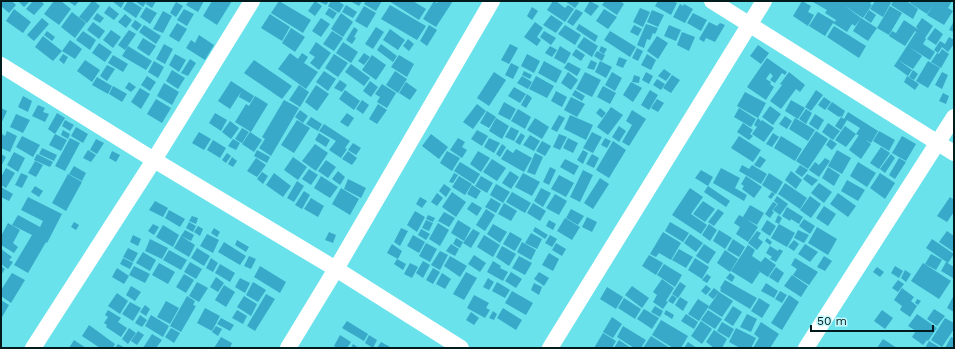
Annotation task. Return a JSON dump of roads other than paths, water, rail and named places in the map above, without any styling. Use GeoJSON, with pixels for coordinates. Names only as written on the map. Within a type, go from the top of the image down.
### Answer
{"type":"FeatureCollection","features":[{"type":"Feature","properties":{"kind":"street"},"geometry":{"type":"LineString","coordinates":[[33,348],[154,160],[252,1]]}},
{"type":"Feature","properties":{"kind":"street"},"geometry":{"type":"LineString","coordinates":[[288,348],[492,1]]}},
{"type":"Feature","properties":{"kind":"street"},"geometry":{"type":"LineString","coordinates":[[712,1],[954,153]]}},
{"type":"Feature","properties":{"kind":"street"},"geometry":{"type":"LineString","coordinates":[[550,348],[764,1]]}},
{"type":"Feature","properties":{"kind":"street"},"geometry":{"type":"LineString","coordinates":[[1,65],[154,160],[336,268],[462,348]]}},
{"type":"Feature","properties":{"kind":"street"},"geometry":{"type":"LineString","coordinates":[[806,348],[954,117]]}}]}
